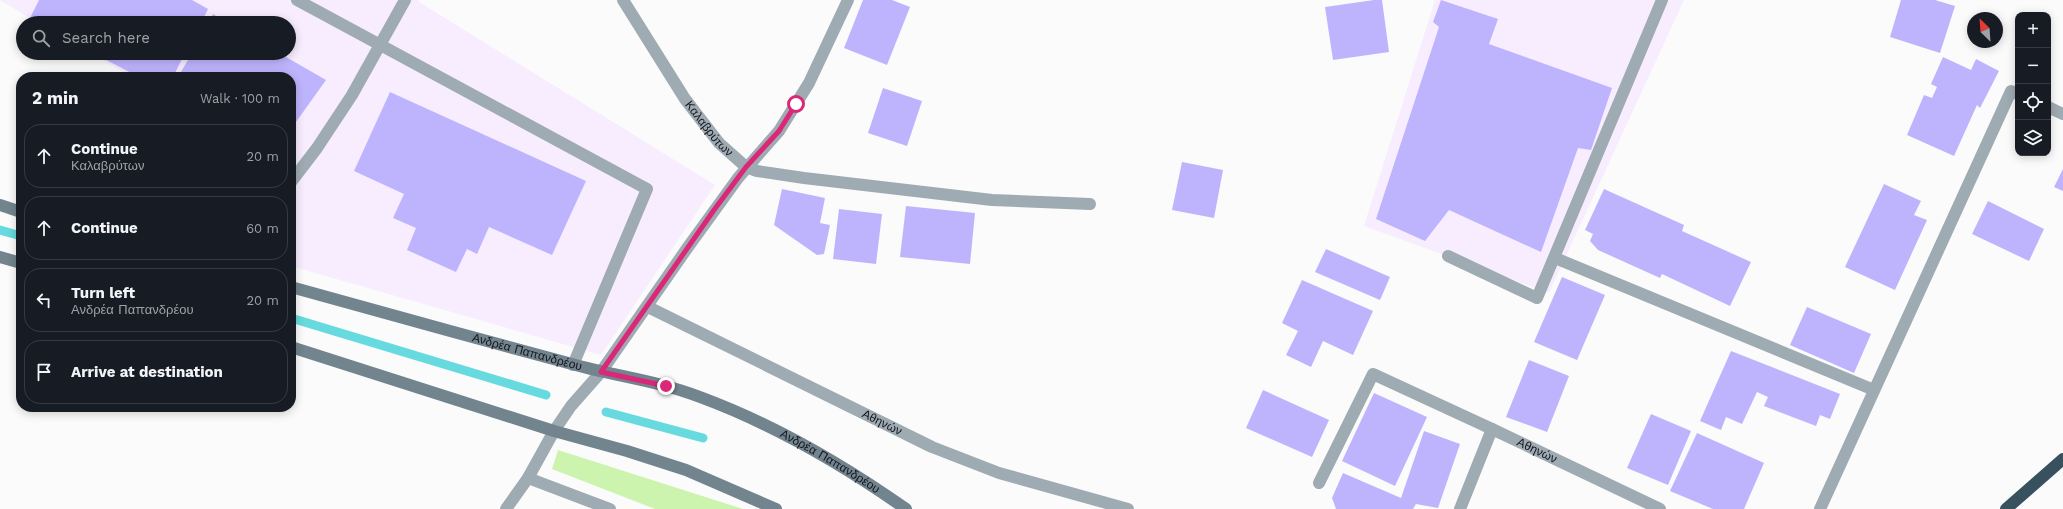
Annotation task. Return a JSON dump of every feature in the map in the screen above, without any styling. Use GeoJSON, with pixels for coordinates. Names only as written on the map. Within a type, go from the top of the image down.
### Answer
{"type":"FeatureCollection","features":[{"type":"Feature","properties":{"kind":"highway"},"geometry":{"type":"LineString","coordinates":[[2006,509],[2063,459]]}},
{"type":"Feature","properties":{"kind":"main road"},"geometry":{"type":"LineString","coordinates":[[0,205],[16,210]]}},
{"type":"Feature","properties":{"kind":"main road"},"geometry":{"type":"LineString","coordinates":[[0,257],[16,262]]}},
{"type":"Feature","properties":{"kind":"main road","name":"Ανδρέα Παπανδρέου"},"geometry":{"type":"LineString","coordinates":[[296,288],[573,365],[666,386],[699,396],[787,435],[906,509]]}},
{"type":"Feature","properties":{"kind":"main road"},"geometry":{"type":"LineString","coordinates":[[296,349],[554,431],[627,451],[686,470],[776,509]]}},
{"type":"Feature","properties":{"kind":"street"},"geometry":{"type":"LineString","coordinates":[[297,0],[647,189],[573,365]]}},
{"type":"Feature","properties":{"kind":"street"},"geometry":{"type":"LineString","coordinates":[[296,175],[317,148],[352,95],[405,0]]}},
{"type":"Feature","properties":{"kind":"street","name":"Καλαβρύτων"},"geometry":{"type":"LineString","coordinates":[[623,0],[689,105],[719,143],[746,167]]}},
{"type":"Feature","properties":{"kind":"street"},"geometry":{"type":"LineString","coordinates":[[506,509],[528,478],[554,431],[571,406],[601,372],[746,167],[779,131],[809,83],[848,0]]}},
{"type":"Feature","properties":{"kind":"street"},"geometry":{"type":"LineString","coordinates":[[1448,256],[1537,298],[1662,0]]}},
{"type":"Feature","properties":{"kind":"street"},"geometry":{"type":"LineString","coordinates":[[1820,509],[2011,91],[2015,93]]}},
{"type":"Feature","properties":{"kind":"street"},"geometry":{"type":"LineString","coordinates":[[2051,108],[2063,114]]}},
{"type":"Feature","properties":{"kind":"street"},"geometry":{"type":"LineString","coordinates":[[746,167],[757,171],[804,178],[992,200],[1090,204]]}},
{"type":"Feature","properties":{"kind":"street"},"geometry":{"type":"LineString","coordinates":[[1555,258],[1874,390]]}},
{"type":"Feature","properties":{"kind":"street","name":"Αθηνών"},"geometry":{"type":"LineString","coordinates":[[648,307],[932,448],[999,472],[1128,509]]}},
{"type":"Feature","properties":{"kind":"street","name":"Αθηνών"},"geometry":{"type":"LineString","coordinates":[[1319,483],[1373,374],[1660,509]]}},
{"type":"Feature","properties":{"kind":"street"},"geometry":{"type":"LineString","coordinates":[[1460,509],[1492,430]]}},
{"type":"Feature","properties":{"kind":"street"},"geometry":{"type":"LineString","coordinates":[[528,478],[610,509]]}},
{"type":"Feature","properties":{"kind":"shaded area"},"geometry":{"type":"Polygon","coordinates":[[[0,0],[419,0],[419,2],[715,185],[601,355],[296,267],[296,72],[123,72],[102,60],[296,60],[296,16],[26,16],[0,0]]]}},
{"type":"Feature","properties":{"kind":"shaded area"},"geometry":{"type":"Polygon","coordinates":[[[1435,0],[1684,0],[1549,293],[1364,226],[1435,0]]]}},
{"type":"Feature","properties":{"kind":"green space"},"geometry":{"type":"Polygon","coordinates":[[[558,450],[743,509],[655,509],[552,469],[558,450]]]}},
{"type":"Feature","properties":{"kind":"building"},"geometry":{"type":"Polygon","coordinates":[[[39,0],[192,0],[208,9],[204,16],[31,16],[39,0]]]}},
{"type":"Feature","properties":{"kind":"building"},"geometry":{"type":"Polygon","coordinates":[[[863,0],[892,0],[910,7],[887,65],[844,48],[863,0]]]}},
{"type":"Feature","properties":{"kind":"building"},"geometry":{"type":"Polygon","coordinates":[[[1382,0],[1389,52],[1333,60],[1325,7],[1382,0]]]}},
{"type":"Feature","properties":{"kind":"building"},"geometry":{"type":"Polygon","coordinates":[[[1441,0],[1498,19],[1489,44],[1612,88],[1591,150],[1578,148],[1541,252],[1449,210],[1425,241],[1376,219],[1439,27],[1433,22],[1441,0]]]}},
{"type":"Feature","properties":{"kind":"building"},"geometry":{"type":"Polygon","coordinates":[[[1901,0],[1935,0],[1955,6],[1940,53],[1890,37],[1901,0]]]}},
{"type":"Feature","properties":{"kind":"building"},"geometry":{"type":"Polygon","coordinates":[[[1943,57],[1971,70],[1976,59],[1999,71],[1980,108],[1977,105],[1954,156],[1907,135],[1924,95],[1932,98],[1937,87],[1931,84],[1943,57]]]}},
{"type":"Feature","properties":{"kind":"building"},"geometry":{"type":"Polygon","coordinates":[[[106,60],[182,60],[176,72],[129,72],[106,60]]]}},
{"type":"Feature","properties":{"kind":"building"},"geometry":{"type":"Polygon","coordinates":[[[188,60],[291,60],[326,80],[296,122],[296,72],[181,72],[188,60]]]}},
{"type":"Feature","properties":{"kind":"building"},"geometry":{"type":"Polygon","coordinates":[[[883,88],[922,101],[907,146],[868,133],[883,88]]]}},
{"type":"Feature","properties":{"kind":"building"},"geometry":{"type":"Polygon","coordinates":[[[390,92],[586,181],[552,255],[489,227],[477,254],[467,249],[456,272],[407,250],[416,228],[393,218],[404,194],[354,171],[390,92]]]}},
{"type":"Feature","properties":{"kind":"building"},"geometry":{"type":"Polygon","coordinates":[[[1182,162],[1223,170],[1214,218],[1172,210],[1182,162]]]}},
{"type":"Feature","properties":{"kind":"building"},"geometry":{"type":"Polygon","coordinates":[[[2063,169],[2063,191],[2054,187],[2063,169]]]}},
{"type":"Feature","properties":{"kind":"building"},"geometry":{"type":"Polygon","coordinates":[[[1884,184],[1921,201],[1914,215],[1927,220],[1895,290],[1845,267],[1884,184]]]}},
{"type":"Feature","properties":{"kind":"building"},"geometry":{"type":"Polygon","coordinates":[[[782,189],[825,198],[820,223],[830,225],[824,254],[817,255],[774,225],[782,189]]]}},
{"type":"Feature","properties":{"kind":"building"},"geometry":{"type":"Polygon","coordinates":[[[1604,189],[1684,225],[1682,231],[1751,262],[1730,306],[1662,274],[1660,278],[1598,250],[1590,241],[1593,234],[1585,230],[1604,189]]]}},
{"type":"Feature","properties":{"kind":"building"},"geometry":{"type":"Polygon","coordinates":[[[1988,201],[2044,229],[2029,261],[1972,234],[1988,201]]]}},
{"type":"Feature","properties":{"kind":"building"},"geometry":{"type":"Polygon","coordinates":[[[906,206],[975,213],[970,264],[900,257],[906,206]]]}},
{"type":"Feature","properties":{"kind":"building"},"geometry":{"type":"Polygon","coordinates":[[[839,209],[882,214],[876,264],[833,259],[839,209]]]}},
{"type":"Feature","properties":{"kind":"building"},"geometry":{"type":"Polygon","coordinates":[[[1326,249],[1390,277],[1380,300],[1315,272],[1326,249]]]}},
{"type":"Feature","properties":{"kind":"building"},"geometry":{"type":"Polygon","coordinates":[[[1562,277],[1605,295],[1577,360],[1534,342],[1562,277]]]}},
{"type":"Feature","properties":{"kind":"building"},"geometry":{"type":"Polygon","coordinates":[[[1302,280],[1373,311],[1353,355],[1323,341],[1311,367],[1286,355],[1298,331],[1282,323],[1302,280]]]}},
{"type":"Feature","properties":{"kind":"building"},"geometry":{"type":"Polygon","coordinates":[[[1807,307],[1871,334],[1854,373],[1790,345],[1807,307]]]}},
{"type":"Feature","properties":{"kind":"building"},"geometry":{"type":"Polygon","coordinates":[[[1731,351],[1840,394],[1830,419],[1820,415],[1816,426],[1764,406],[1768,397],[1757,392],[1742,424],[1726,417],[1721,430],[1700,421],[1731,351]]]}},
{"type":"Feature","properties":{"kind":"building"},"geometry":{"type":"Polygon","coordinates":[[[1529,360],[1569,376],[1547,432],[1506,417],[1529,360]]]}},
{"type":"Feature","properties":{"kind":"building"},"geometry":{"type":"Polygon","coordinates":[[[1263,390],[1329,420],[1312,457],[1246,428],[1263,390]]]}},
{"type":"Feature","properties":{"kind":"building"},"geometry":{"type":"Polygon","coordinates":[[[1374,393],[1427,417],[1395,486],[1342,461],[1374,393]]]}},
{"type":"Feature","properties":{"kind":"building"},"geometry":{"type":"Polygon","coordinates":[[[1651,414],[1691,431],[1668,485],[1627,468],[1651,414]]]}},
{"type":"Feature","properties":{"kind":"building"},"geometry":{"type":"Polygon","coordinates":[[[1424,431],[1460,444],[1438,508],[1416,504],[1413,509],[1336,509],[1332,498],[1343,473],[1401,498],[1424,431]]]}},
{"type":"Feature","properties":{"kind":"building"},"geometry":{"type":"Polygon","coordinates":[[[1697,433],[1764,463],[1744,509],[1713,509],[1670,491],[1697,433]]]}},
{"type":"Feature","properties":{"kind":"waterway"},"geometry":{"type":"LineString","coordinates":[[0,230],[16,235]]}},
{"type":"Feature","properties":{"kind":"waterway"},"geometry":{"type":"LineString","coordinates":[[296,320],[546,395]]}},
{"type":"Feature","properties":{"kind":"waterway"},"geometry":{"type":"LineString","coordinates":[[606,412],[703,438]]}},
{"type":"Feature","properties":{"kind":"route"},"geometry":{"type":"LineString","coordinates":[[666,386],[601,372],[648,307],[714,210],[746,167],[756,158],[779,131],[796,104]]}}]}
